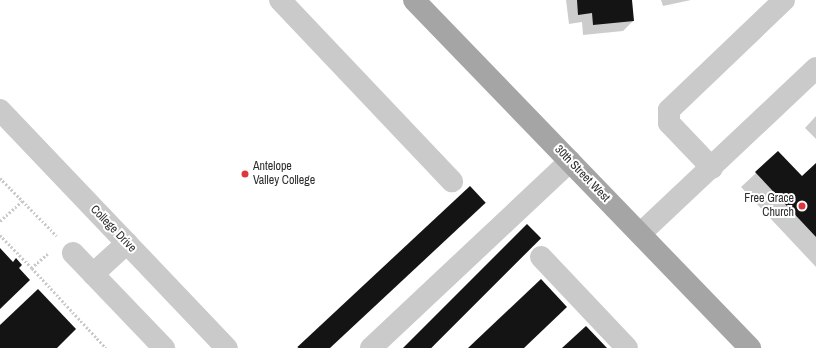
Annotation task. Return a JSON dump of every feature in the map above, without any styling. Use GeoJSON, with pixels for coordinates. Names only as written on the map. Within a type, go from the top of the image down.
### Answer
{"type":"FeatureCollection","features":[{"type":"Feature","properties":{"kind":"main road","name":"30th Street West"},"geometry":{"type":"LineString","coordinates":[[414,0],[750,348]]}},
{"type":"Feature","properties":{"kind":"lane"},"geometry":{"type":"LineString","coordinates":[[280,0],[452,181]]}},
{"type":"Feature","properties":{"kind":"lane"},"geometry":{"type":"LineString","coordinates":[[712,168],[669,123],[669,110],[784,0]]}},
{"type":"Feature","properties":{"kind":"lane"},"geometry":{"type":"LineString","coordinates":[[640,234],[712,168],[816,68]]}},
{"type":"Feature","properties":{"kind":"lane","name":"College Drive"},"geometry":{"type":"LineString","coordinates":[[0,110],[227,348]]}},
{"type":"Feature","properties":{"kind":"lane"},"geometry":{"type":"LineString","coordinates":[[371,348],[570,161]]}},
{"type":"Feature","properties":{"kind":"lane"},"geometry":{"type":"LineString","coordinates":[[93,274],[127,243]]}},
{"type":"Feature","properties":{"kind":"lane"},"geometry":{"type":"LineString","coordinates":[[73,253],[164,348]]}},
{"type":"Feature","properties":{"kind":"lane"},"geometry":{"type":"LineString","coordinates":[[542,257],[627,348]]}},
{"type":"Feature","properties":{"kind":"path"},"geometry":{"type":"LineString","coordinates":[[0,221],[22,201]]}},
{"type":"Feature","properties":{"kind":"path"},"geometry":{"type":"LineString","coordinates":[[0,234],[32,268]]}},
{"type":"Feature","properties":{"kind":"building"},"geometry":{"type":"Polygon","coordinates":[[[577,0],[632,0],[634,21],[593,25],[592,13],[578,15],[577,0]]]}},
{"type":"Feature","properties":{"kind":"building","name":"Free Grace Church"},"geometry":{"type":"Polygon","coordinates":[[[778,151],[802,176],[816,163],[816,237],[755,172],[778,151]]]}},
{"type":"Feature","properties":{"kind":"building"},"geometry":{"type":"Polygon","coordinates":[[[470,186],[486,203],[330,348],[297,347],[470,186]]]}},
{"type":"Feature","properties":{"kind":"building"},"geometry":{"type":"Polygon","coordinates":[[[527,224],[541,238],[431,348],[403,348],[527,224]]]}},
{"type":"Feature","properties":{"kind":"building"},"geometry":{"type":"Polygon","coordinates":[[[0,248],[13,262],[16,258],[22,265],[19,268],[30,280],[0,309],[0,248]]]}},
{"type":"Feature","properties":{"kind":"building"},"geometry":{"type":"Polygon","coordinates":[[[541,279],[567,307],[524,348],[468,348],[541,279]]]}},
{"type":"Feature","properties":{"kind":"building"},"geometry":{"type":"Polygon","coordinates":[[[38,289],[76,329],[57,348],[0,348],[0,325],[38,289]]]}},
{"type":"Feature","properties":{"kind":"building"},"geometry":{"type":"Polygon","coordinates":[[[586,326],[607,348],[562,348],[586,326]]]}},
{"type":"Feature","properties":{"kind":"place","name":"Antelope Valley College"},"geometry":{"type":"Point","coordinates":[245,174]}},
{"type":"Feature","properties":{"kind":"place","name":"Free Grace Church"},"geometry":{"type":"Point","coordinates":[802,206]}}]}
